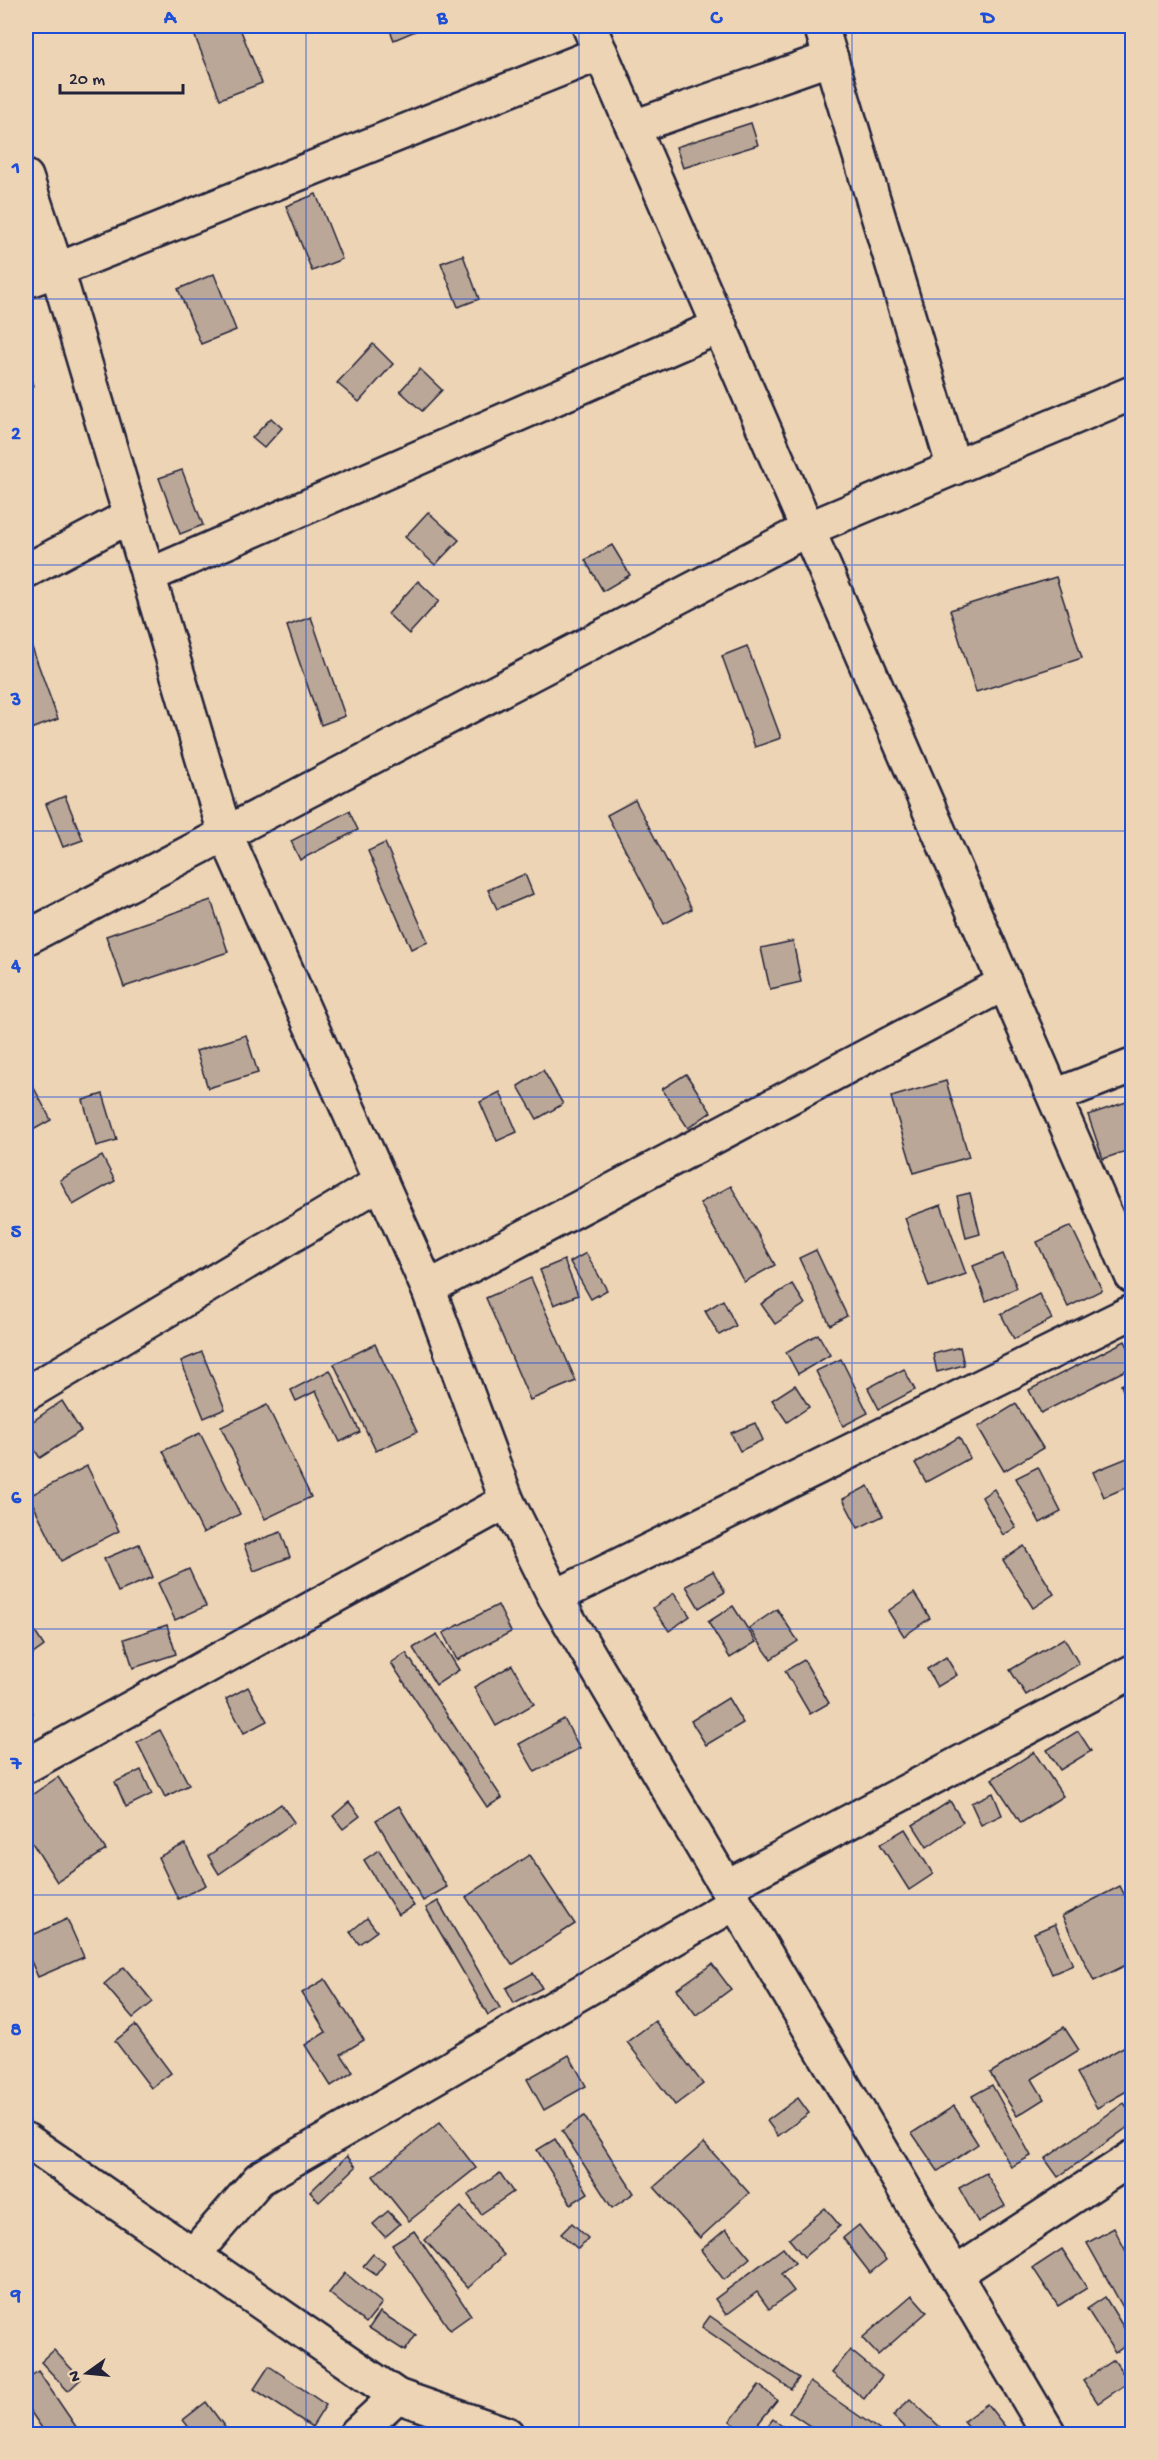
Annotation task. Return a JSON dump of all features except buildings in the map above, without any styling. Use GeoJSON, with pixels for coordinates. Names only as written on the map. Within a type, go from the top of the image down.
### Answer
{"type":"FeatureCollection","features":[{"type":"Feature","properties":{"kind":"street"},"geometry":{"type":"LineString","coordinates":[[821,26],[954,468]]}},
{"type":"Feature","properties":{"kind":"street"},"geometry":{"type":"LineString","coordinates":[[26,281],[57,270],[595,39],[1132,1276]]}},
{"type":"Feature","properties":{"kind":"street"},"geometry":{"type":"LineString","coordinates":[[634,127],[831,58]]}},
{"type":"Feature","properties":{"kind":"street"},"geometry":{"type":"LineString","coordinates":[[26,177],[57,270],[225,833],[428,1288],[507,1501],[555,1597],[1049,2434]]}},
{"type":"Feature","properties":{"kind":"street"},"geometry":{"type":"LineString","coordinates":[[148,576],[720,326]]}},
{"type":"Feature","properties":{"kind":"street"},"geometry":{"type":"LineString","coordinates":[[26,938],[808,529],[1132,393]]}},
{"type":"Feature","properties":{"kind":"street"},"geometry":{"type":"LineString","coordinates":[[26,570],[130,516]]}},
{"type":"Feature","properties":{"kind":"street"},"geometry":{"type":"LineString","coordinates":[[428,1288],[1005,983]]}},
{"type":"Feature","properties":{"kind":"street"},"geometry":{"type":"LineString","coordinates":[[1055,1096],[1132,1066]]}},
{"type":"Feature","properties":{"kind":"street"},"geometry":{"type":"LineString","coordinates":[[26,1394],[381,1182]]}},
{"type":"Feature","properties":{"kind":"street"},"geometry":{"type":"LineString","coordinates":[[555,1597],[1132,1312]]}},
{"type":"Feature","properties":{"kind":"street"},"geometry":{"type":"LineString","coordinates":[[26,1767],[507,1501]]}},
{"type":"Feature","properties":{"kind":"street"},"geometry":{"type":"LineString","coordinates":[[193,2255],[259,2179],[731,1895],[1132,1672]]}},
{"type":"Feature","properties":{"kind":"street"},"geometry":{"type":"LineString","coordinates":[[26,2140],[397,2396],[507,2434]]}},
{"type":"Feature","properties":{"kind":"street"},"geometry":{"type":"LineString","coordinates":[[954,2274],[1132,2158]]}},
{"type":"Feature","properties":{"kind":"street"},"geometry":{"type":"LineString","coordinates":[[356,2434],[397,2396]]}}]}
